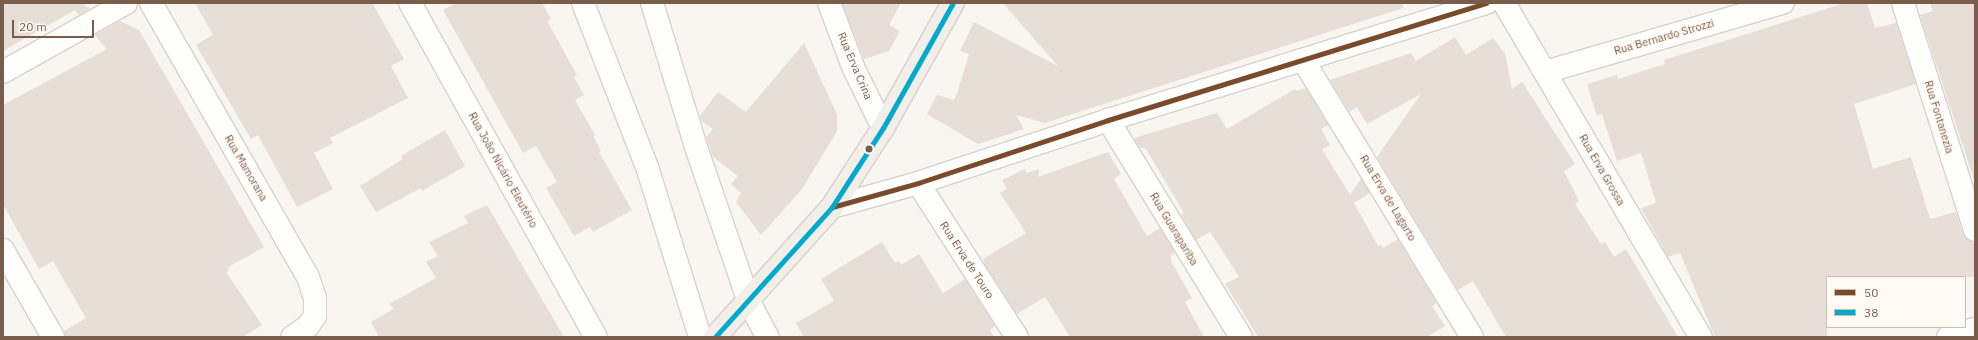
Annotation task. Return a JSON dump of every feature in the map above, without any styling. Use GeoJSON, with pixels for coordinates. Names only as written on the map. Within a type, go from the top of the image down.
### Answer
{"type":"FeatureCollection","features":[{"type":"Feature","properties":{"kind":"main road"},"geometry":{"type":"LineString","coordinates":[[715,337],[749,302],[832,207],[882,128],[953,3]]}},
{"type":"Feature","properties":{"kind":"street"},"geometry":{"type":"LineString","coordinates":[[3,72],[126,3]]}},
{"type":"Feature","properties":{"kind":"street","name":"Rua Mamorana"},"geometry":{"type":"LineString","coordinates":[[151,3],[308,277],[315,298],[315,316],[308,326],[295,335]]}},
{"type":"Feature","properties":{"kind":"street","name":"Rua João Nicário Eleutério"},"geometry":{"type":"LineString","coordinates":[[410,3],[596,337]]}},
{"type":"Feature","properties":{"kind":"street"},"geometry":{"type":"LineString","coordinates":[[583,3],[648,170],[700,337]]}},
{"type":"Feature","properties":{"kind":"street"},"geometry":{"type":"LineString","coordinates":[[652,3],[697,150],[749,302],[768,337]]}},
{"type":"Feature","properties":{"kind":"street","name":"Rua Erva Crina"},"geometry":{"type":"LineString","coordinates":[[829,3],[854,68],[882,128]]}},
{"type":"Feature","properties":{"kind":"street"},"geometry":{"type":"LineString","coordinates":[[832,207],[918,183],[1108,120],[1486,3]]}},
{"type":"Feature","properties":{"kind":"street","name":"Rua Erva Grossa"},"geometry":{"type":"LineString","coordinates":[[1504,3],[1701,337]]}},
{"type":"Feature","properties":{"kind":"street","name":"Rua Bernardo Strozzi"},"geometry":{"type":"LineString","coordinates":[[1545,72],[1783,3]]}},
{"type":"Feature","properties":{"kind":"street","name":"Rua Fontanezia"},"geometry":{"type":"LineString","coordinates":[[1903,3],[1975,230]]}},
{"type":"Feature","properties":{"kind":"street","name":"Rua Erva de Lagarto"},"geometry":{"type":"LineString","coordinates":[[1304,60],[1472,337]]}},
{"type":"Feature","properties":{"kind":"street","name":"Rua Guarapariba"},"geometry":{"type":"LineString","coordinates":[[1108,120],[1241,337]]}},
{"type":"Feature","properties":{"kind":"street","name":"Rua Erva de Touro"},"geometry":{"type":"LineString","coordinates":[[918,183],[1017,337]]}},
{"type":"Feature","properties":{"kind":"street"},"geometry":{"type":"LineString","coordinates":[[3,250],[53,337]]}},
{"type":"Feature","properties":{"kind":"street"},"geometry":{"type":"LineString","coordinates":[[1948,337],[1975,329]]}},
{"type":"Feature","properties":{"kind":"building"},"geometry":{"type":"Polygon","coordinates":[[[3,3],[88,3],[84,6],[91,8],[79,15],[75,10],[3,51],[3,3]]]}},
{"type":"Feature","properties":{"kind":"building"},"geometry":{"type":"Polygon","coordinates":[[[195,3],[372,3],[404,59],[391,66],[408,98],[330,138],[333,143],[314,153],[333,189],[297,207],[258,135],[251,139],[196,45],[213,35],[195,3]]]}},
{"type":"Feature","properties":{"kind":"building"},"geometry":{"type":"Polygon","coordinates":[[[456,3],[542,3],[551,19],[547,21],[577,75],[574,77],[584,95],[575,100],[595,135],[593,136],[601,151],[599,152],[632,210],[593,232],[590,227],[574,236],[546,188],[557,182],[536,146],[523,153],[443,10],[456,3]]]}},
{"type":"Feature","properties":{"kind":"building"},"geometry":{"type":"Polygon","coordinates":[[[842,3],[901,3],[889,25],[900,31],[889,51],[864,59],[842,3]]]}},
{"type":"Feature","properties":{"kind":"building"},"geometry":{"type":"Polygon","coordinates":[[[1003,3],[1403,3],[1403,8],[1045,123],[1016,115],[1024,129],[978,144],[927,114],[937,95],[954,100],[969,54],[960,51],[974,22],[1058,66],[1003,3]]]}},
{"type":"Feature","properties":{"kind":"building"},"geometry":{"type":"Polygon","coordinates":[[[1845,3],[1867,3],[1875,28],[1896,23],[1916,84],[1854,104],[1873,169],[1911,157],[1930,219],[1956,212],[1963,234],[1967,239],[1975,242],[1975,277],[1826,276],[1827,337],[1715,337],[1680,253],[1668,257],[1641,208],[1656,203],[1641,153],[1617,161],[1602,114],[1597,116],[1587,84],[1617,75],[1618,79],[1665,64],[1664,60],[1845,3]]]}},
{"type":"Feature","properties":{"kind":"building"},"geometry":{"type":"Polygon","coordinates":[[[1930,3],[1975,3],[1975,183],[1920,15],[1933,11],[1930,3]]]}},
{"type":"Feature","properties":{"kind":"building"},"geometry":{"type":"Polygon","coordinates":[[[120,21],[139,30],[264,247],[228,267],[229,270],[226,272],[262,325],[243,337],[65,337],[64,331],[86,318],[53,261],[39,269],[3,204],[3,105],[107,49],[95,35],[120,21]]]}},
{"type":"Feature","properties":{"kind":"building"},"geometry":{"type":"Polygon","coordinates":[[[1455,37],[1466,55],[1493,38],[1505,54],[1512,89],[1522,82],[1575,164],[1564,171],[1579,201],[1575,204],[1601,244],[1605,242],[1614,257],[1626,249],[1678,337],[1506,337],[1473,281],[1458,290],[1377,157],[1421,94],[1367,124],[1357,107],[1349,112],[1330,80],[1411,53],[1416,61],[1455,37]]]}},
{"type":"Feature","properties":{"kind":"building"},"geometry":{"type":"Polygon","coordinates":[[[804,43],[837,114],[837,131],[802,189],[761,235],[736,202],[741,193],[731,184],[738,176],[713,157],[706,137],[713,129],[701,121],[700,116],[718,92],[746,112],[804,43]]]}},
{"type":"Feature","properties":{"kind":"building"},"geometry":{"type":"Polygon","coordinates":[[[1306,88],[1328,125],[1321,129],[1330,145],[1322,149],[1350,195],[1361,179],[1370,193],[1354,203],[1378,246],[1381,245],[1383,248],[1398,239],[1437,303],[1432,306],[1445,326],[1427,337],[1258,337],[1225,284],[1239,277],[1210,232],[1196,240],[1181,215],[1184,213],[1146,149],[1139,147],[1134,138],[1217,113],[1227,129],[1295,89],[1296,91],[1306,88]]]}},
{"type":"Feature","properties":{"kind":"building"},"geometry":{"type":"Polygon","coordinates":[[[445,130],[465,166],[422,191],[421,188],[376,212],[360,186],[403,159],[401,156],[445,130]]]}},
{"type":"Feature","properties":{"kind":"building"},"geometry":{"type":"Polygon","coordinates":[[[1108,152],[1121,174],[1114,179],[1147,236],[1160,228],[1175,253],[1171,256],[1171,261],[1192,298],[1185,302],[1204,337],[1070,337],[1045,297],[1017,314],[986,266],[983,259],[1026,233],[1000,193],[1007,189],[1002,180],[1025,169],[1027,173],[1039,169],[1038,177],[1108,152]]]}},
{"type":"Feature","properties":{"kind":"building"},"geometry":{"type":"Polygon","coordinates":[[[487,205],[564,337],[379,337],[371,322],[394,309],[389,304],[436,278],[426,262],[438,256],[429,242],[468,223],[464,216],[487,205]]]}},
{"type":"Feature","properties":{"kind":"building"},"geometry":{"type":"Polygon","coordinates":[[[882,242],[895,263],[899,261],[901,265],[919,254],[943,293],[965,279],[995,326],[990,330],[994,337],[804,337],[796,323],[834,301],[821,279],[882,242]]]}},
{"type":"Feature","properties":{"kind":"transit line","name":"38"},"geometry":{"type":"LineString","coordinates":[[715,337],[832,207],[883,128],[953,3]]}},
{"type":"Feature","properties":{"kind":"transit line","name":"50"},"geometry":{"type":"LineString","coordinates":[[832,207],[918,183],[1108,120],[1486,3]]}}]}
